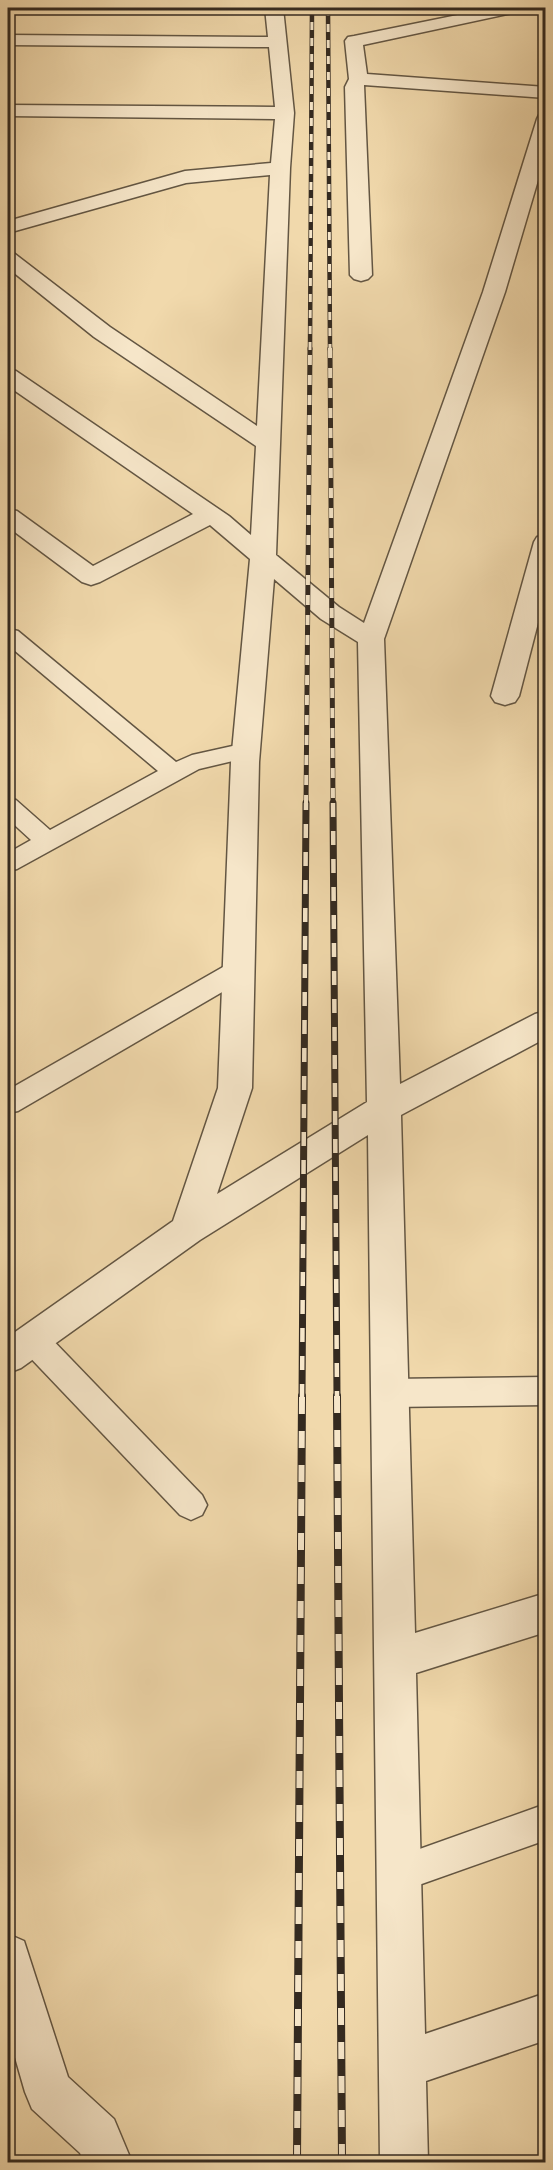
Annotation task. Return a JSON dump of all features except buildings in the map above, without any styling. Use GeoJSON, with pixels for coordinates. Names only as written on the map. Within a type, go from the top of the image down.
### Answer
{"type":"FeatureCollection","features":[{"type":"Feature","properties":{"kind":"street"},"geometry":{"type":"LineString","coordinates":[[188,1230],[235,1088],[246,751],[263,555],[280,168],[285,113],[274,8]]}},
{"type":"Feature","properties":{"kind":"street"},"geometry":{"type":"LineString","coordinates":[[361,275],[354,87],[358,79],[354,41],[512,8]]}},
{"type":"Feature","properties":{"kind":"street"},"geometry":{"type":"LineString","coordinates":[[8,40],[279,42]]}},
{"type":"Feature","properties":{"kind":"street"},"geometry":{"type":"LineString","coordinates":[[358,79],[546,93]]}},
{"type":"Feature","properties":{"kind":"street"},"geometry":{"type":"LineString","coordinates":[[8,111],[285,113]]}},
{"type":"Feature","properties":{"kind":"street"},"geometry":{"type":"LineString","coordinates":[[404,2163],[384,1108],[371,639],[494,292],[546,119]]}},
{"type":"Feature","properties":{"kind":"street"},"geometry":{"type":"LineString","coordinates":[[8,226],[185,177],[280,168]]}},
{"type":"Feature","properties":{"kind":"street"},"geometry":{"type":"LineString","coordinates":[[8,258],[102,332],[268,444]]}},
{"type":"Feature","properties":{"kind":"street"},"geometry":{"type":"LineString","coordinates":[[8,376],[210,514],[263,555],[330,614],[371,639]]}},
{"type":"Feature","properties":{"kind":"street"},"geometry":{"type":"LineString","coordinates":[[8,516],[91,577],[210,514]]}},
{"type":"Feature","properties":{"kind":"street"},"geometry":{"type":"LineString","coordinates":[[505,696],[546,542]]}},
{"type":"Feature","properties":{"kind":"street"},"geometry":{"type":"LineString","coordinates":[[20,1348],[188,1230],[384,1108],[544,1026]]}},
{"type":"Feature","properties":{"kind":"street"},"geometry":{"type":"LineString","coordinates":[[395,1659],[546,1612]]}},
{"type":"Feature","properties":{"kind":"street"},"geometry":{"type":"LineString","coordinates":[[8,1957],[49,2092],[97,2136],[108,2163]]}},
{"type":"Feature","properties":{"kind":"street"},"geometry":{"type":"LineString","coordinates":[[402,2066],[546,2016]]}},
{"type":"Feature","properties":{"kind":"lane"},"geometry":{"type":"LineString","coordinates":[[10,636],[174,772]]}},
{"type":"Feature","properties":{"kind":"lane"},"geometry":{"type":"LineString","coordinates":[[8,863],[192,763],[246,751]]}},
{"type":"Feature","properties":{"kind":"lane"},"geometry":{"type":"LineString","coordinates":[[8,806],[48,841]]}},
{"type":"Feature","properties":{"kind":"lane"},"geometry":{"type":"LineString","coordinates":[[8,1103],[239,970]]}},
{"type":"Feature","properties":{"kind":"lane"},"geometry":{"type":"LineString","coordinates":[[20,1348],[191,1505]]}},
{"type":"Feature","properties":{"kind":"lane"},"geometry":{"type":"LineString","coordinates":[[390,1393],[546,1391]]}},
{"type":"Feature","properties":{"kind":"lane"},"geometry":{"type":"LineString","coordinates":[[399,1874],[546,1822]]}},
{"type":"Feature","properties":{"kind":"railway"},"geometry":{"type":"LineString","coordinates":[[310,350],[312,8]]}},
{"type":"Feature","properties":{"kind":"railway"},"geometry":{"type":"LineString","coordinates":[[328,8],[330,350]]}},
{"type":"Feature","properties":{"kind":"railway"},"geometry":{"type":"LineString","coordinates":[[306,805],[310,348]]}},
{"type":"Feature","properties":{"kind":"railway"},"geometry":{"type":"LineString","coordinates":[[330,348],[333,805]]}},
{"type":"Feature","properties":{"kind":"railway"},"geometry":{"type":"LineString","coordinates":[[302,1398],[306,803]]}},
{"type":"Feature","properties":{"kind":"railway"},"geometry":{"type":"LineString","coordinates":[[333,803],[337,1398]]}},
{"type":"Feature","properties":{"kind":"railway"},"geometry":{"type":"LineString","coordinates":[[297,2162],[302,1396]]}},
{"type":"Feature","properties":{"kind":"railway"},"geometry":{"type":"LineString","coordinates":[[337,1396],[342,2162]]}}]}
